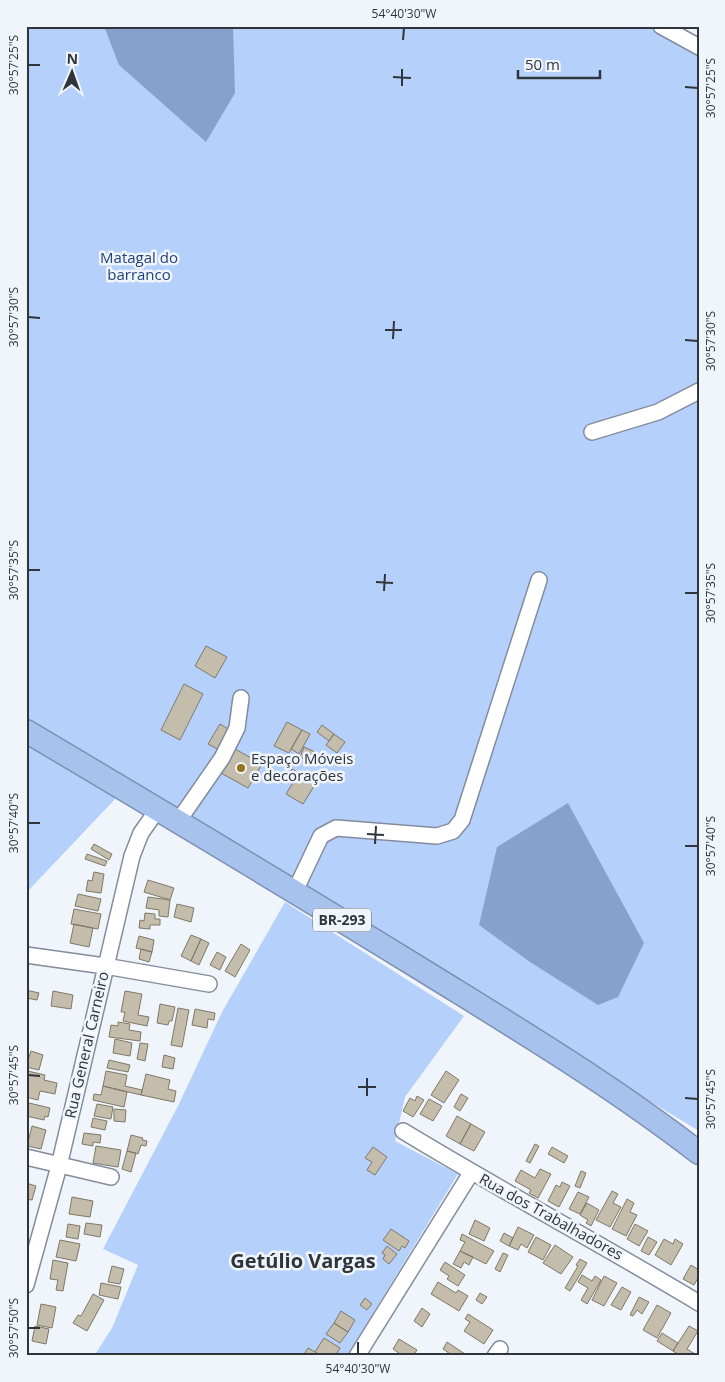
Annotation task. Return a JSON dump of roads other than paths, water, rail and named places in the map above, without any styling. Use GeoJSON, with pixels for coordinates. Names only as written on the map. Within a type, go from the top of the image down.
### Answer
{"type":"FeatureCollection","features":[{"type":"Feature","properties":{"kind":"highway","name":"BR-293"},"geometry":{"type":"LineString","coordinates":[[26,731],[178,820],[477,1004],[652,1117],[699,1153]]}},
{"type":"Feature","properties":{"kind":"highway","name":"BR-293"},"geometry":{"type":"LineString","coordinates":[[652,1117],[699,1140]]}},
{"type":"Feature","properties":{"kind":"street"},"geometry":{"type":"LineString","coordinates":[[661,26],[699,47]]}},
{"type":"Feature","properties":{"kind":"street"},"geometry":{"type":"LineString","coordinates":[[592,432],[658,412],[699,391]]}},
{"type":"Feature","properties":{"kind":"street"},"geometry":{"type":"LineString","coordinates":[[295,891],[321,836],[336,828],[437,836],[452,830],[462,820],[539,580]]}},
{"type":"Feature","properties":{"kind":"street"},"geometry":{"type":"LineString","coordinates":[[178,820],[222,758],[237,728],[241,698]]}},
{"type":"Feature","properties":{"kind":"street","name":"Rua General Carneiro"},"geometry":{"type":"LineString","coordinates":[[26,1285],[59,1166],[132,856],[141,833],[158,810]]}},
{"type":"Feature","properties":{"kind":"street"},"geometry":{"type":"LineString","coordinates":[[26,955],[105,966],[209,984]]}},
{"type":"Feature","properties":{"kind":"street","name":"Rua dos Trabalhadores"},"geometry":{"type":"LineString","coordinates":[[402,1131],[471,1173],[616,1253],[699,1303]]}},
{"type":"Feature","properties":{"kind":"street"},"geometry":{"type":"LineString","coordinates":[[26,1157],[112,1177]]}},
{"type":"Feature","properties":{"kind":"street"},"geometry":{"type":"LineString","coordinates":[[357,1356],[471,1173]]}},
{"type":"Feature","properties":{"kind":"place","name":"Espaço Móveis e decorações"},"geometry":{"type":"Point","coordinates":[241,768]}},
{"type":"Feature","properties":{"kind":"district","name":"Getúlio Vargas"},"geometry":{"type":"Point","coordinates":[303,1261]}},
{"type":"Feature","properties":{"kind":"park label","name":"Matagal do barranco"},"geometry":{"type":"Point","coordinates":[139,266]}}]}
